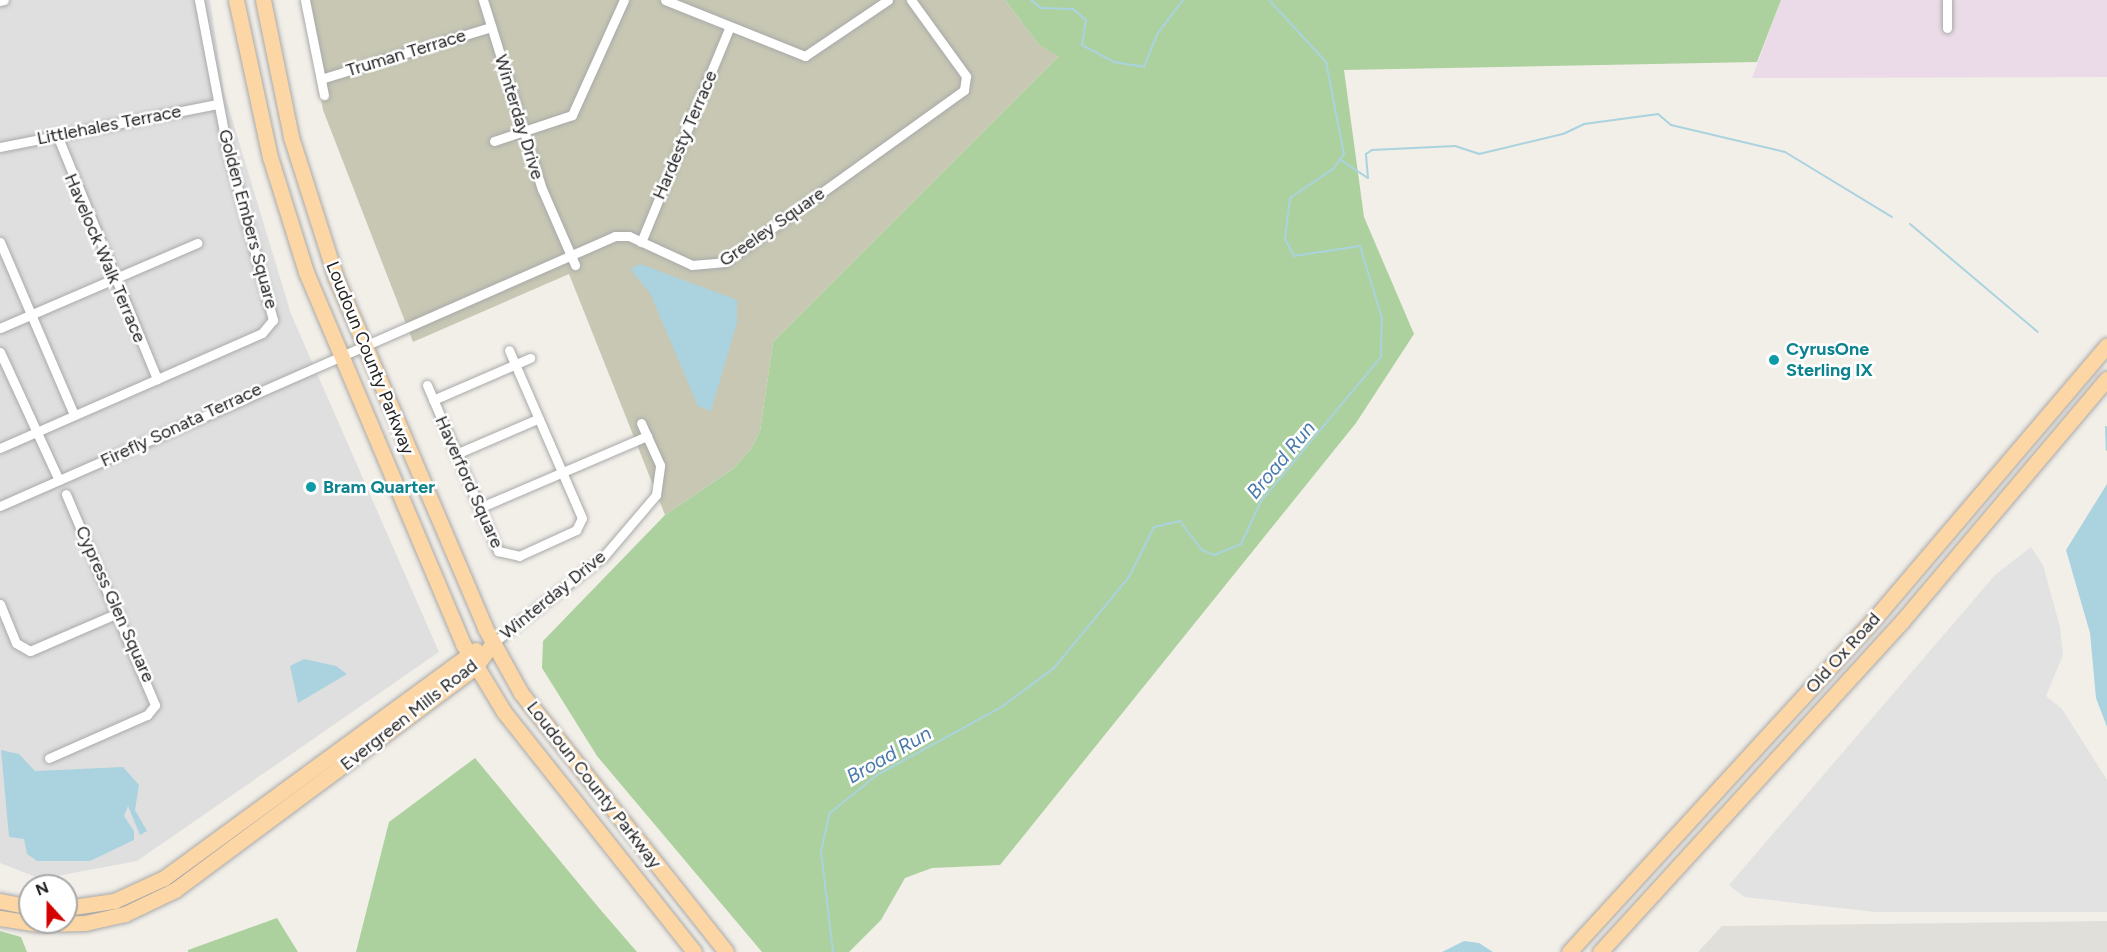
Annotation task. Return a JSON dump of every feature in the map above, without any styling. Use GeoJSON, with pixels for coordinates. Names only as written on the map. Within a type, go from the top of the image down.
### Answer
{"type":"FeatureCollection","features":[{"type":"Feature","properties":{"kind":"main road","name":"Loudoun County Parkway"},"geometry":{"type":"LineString","coordinates":[[236,0],[270,158],[338,357],[471,660],[504,712],[694,952]]}},
{"type":"Feature","properties":{"kind":"main road","name":"Loudoun County Parkway"},"geometry":{"type":"LineString","coordinates":[[262,0],[302,175],[363,347],[493,644],[521,693],[726,952]]}},
{"type":"Feature","properties":{"kind":"main road","name":"Old Ox Road"},"geometry":{"type":"LineString","coordinates":[[1569,952],[1875,618],[2107,345]]}},
{"type":"Feature","properties":{"kind":"main road","name":"Old Ox Road"},"geometry":{"type":"LineString","coordinates":[[1600,952],[1903,620],[2107,379]]}},
{"type":"Feature","properties":{"kind":"main road","name":"Evergreen Mills Road"},"geometry":{"type":"LineString","coordinates":[[78,906],[114,901],[164,878],[493,644]]}},
{"type":"Feature","properties":{"kind":"main road","name":"Evergreen Mills Road"},"geometry":{"type":"LineString","coordinates":[[0,918],[38,924],[85,923],[161,898],[471,660]]}},
{"type":"Feature","properties":{"kind":"main road"},"geometry":{"type":"LineString","coordinates":[[0,901],[18,905]]}},
{"type":"Feature","properties":{"kind":"street","name":"Golden Embers Square"},"geometry":{"type":"LineString","coordinates":[[0,448],[262,333],[273,320],[218,104],[199,0]]}},
{"type":"Feature","properties":{"kind":"street"},"geometry":{"type":"LineString","coordinates":[[305,0],[324,95]]}},
{"type":"Feature","properties":{"kind":"street","name":"Winterday Drive"},"geometry":{"type":"LineString","coordinates":[[483,0],[524,131],[574,265]]}},
{"type":"Feature","properties":{"kind":"street"},"geometry":{"type":"LineString","coordinates":[[494,141],[577,110],[624,0]]}},
{"type":"Feature","properties":{"kind":"street"},"geometry":{"type":"LineString","coordinates":[[665,0],[729,28],[805,56],[888,0]]}},
{"type":"Feature","properties":{"kind":"street","name":"Greeley Square"},"geometry":{"type":"LineString","coordinates":[[363,347],[615,236],[641,242],[681,262],[718,266],[964,90],[966,76],[911,0]]}},
{"type":"Feature","properties":{"kind":"street"},"geometry":{"type":"LineString","coordinates":[[1947,0],[1947,28]]}},
{"type":"Feature","properties":{"kind":"street","name":"Truman Terrace"},"geometry":{"type":"LineString","coordinates":[[321,79],[491,27]]}},
{"type":"Feature","properties":{"kind":"street","name":"Hardesty Terrace"},"geometry":{"type":"LineString","coordinates":[[641,242],[729,28]]}},
{"type":"Feature","properties":{"kind":"street","name":"Littlehales Terrace"},"geometry":{"type":"LineString","coordinates":[[0,147],[218,104]]}},
{"type":"Feature","properties":{"kind":"street","name":"Havelock Walk Terrace"},"geometry":{"type":"LineString","coordinates":[[57,135],[157,379]]}},
{"type":"Feature","properties":{"kind":"street"},"geometry":{"type":"LineString","coordinates":[[0,242],[74,415]]}},
{"type":"Feature","properties":{"kind":"street"},"geometry":{"type":"LineString","coordinates":[[0,327],[197,243]]}},
{"type":"Feature","properties":{"kind":"street","name":"Firefly Sonata Terrace"},"geometry":{"type":"LineString","coordinates":[[0,506],[363,347]]}},
{"type":"Feature","properties":{"kind":"street","name":"Haverford Square"},"geometry":{"type":"LineString","coordinates":[[427,385],[501,555],[514,557],[548,543],[581,522],[509,350]]}},
{"type":"Feature","properties":{"kind":"street"},"geometry":{"type":"LineString","coordinates":[[0,352],[59,480]]}},
{"type":"Feature","properties":{"kind":"street"},"geometry":{"type":"LineString","coordinates":[[433,400],[530,358]]}},
{"type":"Feature","properties":{"kind":"street"},"geometry":{"type":"LineString","coordinates":[[456,454],[539,418]]}},
{"type":"Feature","properties":{"kind":"street","name":"Winterday Drive"},"geometry":{"type":"LineString","coordinates":[[493,644],[604,556],[644,512],[661,482],[641,423]]}},
{"type":"Feature","properties":{"kind":"street"},"geometry":{"type":"LineString","coordinates":[[479,508],[646,436]]}},
{"type":"Feature","properties":{"kind":"street","name":"Cypress Glen Square"},"geometry":{"type":"LineString","coordinates":[[49,758],[147,715],[155,705],[66,494]]}},
{"type":"Feature","properties":{"kind":"street"},"geometry":{"type":"LineString","coordinates":[[0,604],[16,643],[30,651],[118,613]]}},
{"type":"Feature","properties":{"kind":"shaded area"},"geometry":{"type":"Polygon","coordinates":[[[0,0],[210,0],[224,92],[291,314],[439,652],[137,861],[68,874],[28,874],[0,863],[0,0]]]}},
{"type":"Feature","properties":{"kind":"shaded area"},"geometry":{"type":"Polygon","coordinates":[[[303,0],[1005,0],[1039,45],[1060,55],[773,342],[760,431],[751,449],[734,468],[665,515],[569,274],[413,342],[323,110],[303,0]]]}},
{"type":"Feature","properties":{"kind":"shaded area"},"geometry":{"type":"Polygon","coordinates":[[[1781,0],[2107,0],[2107,77],[1752,78],[1781,0]]]}},
{"type":"Feature","properties":{"kind":"shaded area"},"geometry":{"type":"Polygon","coordinates":[[[2031,547],[2043,565],[2060,627],[2063,655],[2046,696],[2062,709],[2107,780],[2107,912],[1875,912],[1744,897],[1729,885],[1995,575],[2031,547]]]}},
{"type":"Feature","properties":{"kind":"shaded area"},"geometry":{"type":"Polygon","coordinates":[[[2107,921],[2107,952],[1698,952],[1722,926],[2107,921]]]}},
{"type":"Feature","properties":{"kind":"green space"},"geometry":{"type":"Polygon","coordinates":[[[1005,0],[1781,0],[1757,62],[1344,70],[1364,217],[1414,334],[1356,423],[1000,865],[932,868],[905,878],[881,920],[849,952],[762,952],[597,756],[542,668],[543,641],[665,515],[734,468],[751,449],[760,431],[773,342],[1059,56],[1039,45],[1005,0]]]}},
{"type":"Feature","properties":{"kind":"green space"},"geometry":{"type":"Polygon","coordinates":[[[475,758],[637,952],[356,952],[389,822],[475,758]]]}},
{"type":"Feature","properties":{"kind":"green space"},"geometry":{"type":"Polygon","coordinates":[[[277,918],[298,952],[188,952],[188,950],[277,918]]]}},
{"type":"Feature","properties":{"kind":"green space"},"geometry":{"type":"Polygon","coordinates":[[[0,931],[21,937],[27,952],[0,952],[0,931]]]}},
{"type":"Feature","properties":{"kind":"water"},"geometry":{"type":"Polygon","coordinates":[[[640,264],[737,300],[737,322],[711,411],[698,406],[650,293],[630,269],[640,264]]]}},
{"type":"Feature","properties":{"kind":"water"},"geometry":{"type":"Polygon","coordinates":[[[2107,484],[2107,727],[2096,698],[2090,633],[2066,550],[2107,484]]]}},
{"type":"Feature","properties":{"kind":"water"},"geometry":{"type":"Polygon","coordinates":[[[304,659],[336,666],[347,674],[298,703],[290,666],[304,659]]]}},
{"type":"Feature","properties":{"kind":"water"},"geometry":{"type":"Polygon","coordinates":[[[1,750],[19,754],[35,771],[123,767],[139,785],[135,810],[147,831],[140,835],[128,806],[124,816],[134,831],[134,840],[90,861],[37,861],[27,854],[24,839],[9,837],[1,750]]]}},
{"type":"Feature","properties":{"kind":"water"},"geometry":{"type":"Polygon","coordinates":[[[1464,941],[1479,943],[1493,952],[1442,952],[1464,941]]]}},
{"type":"Feature","properties":{"kind":"waterway"},"geometry":{"type":"LineString","coordinates":[[1031,0],[1041,8],[1073,9],[1086,20],[1082,45],[1114,62],[1144,67],[1158,33],[1183,0]]}},
{"type":"Feature","properties":{"kind":"waterway","name":"Broad Run"},"geometry":{"type":"LineString","coordinates":[[833,952],[821,851],[830,813],[877,775],[1000,708],[1054,668],[1129,577],[1154,527],[1180,521],[1202,550],[1214,555],[1241,544],[1261,501],[1381,357],[1382,318],[1360,246],[1294,256],[1285,239],[1290,198],[1333,169],[1344,154],[1326,62],[1269,0]]}},
{"type":"Feature","properties":{"kind":"waterway"},"geometry":{"type":"LineString","coordinates":[[1341,160],[1368,178],[1366,154],[1372,150],[1455,146],[1479,154],[1563,134],[1584,124],[1658,114],[1671,125],[1785,152],[1892,217]]}},
{"type":"Feature","properties":{"kind":"waterway"},"geometry":{"type":"LineString","coordinates":[[1910,224],[2038,332]]}},
{"type":"Feature","properties":{"kind":"waterway"},"geometry":{"type":"LineString","coordinates":[[2106,427],[2107,450]]}},
{"type":"Feature","properties":{"kind":"place","name":"CyrusOne Sterling IX"},"geometry":{"type":"Point","coordinates":[1774,360]}},
{"type":"Feature","properties":{"kind":"place","name":"Bram Quarter"},"geometry":{"type":"Point","coordinates":[311,487]}}]}
